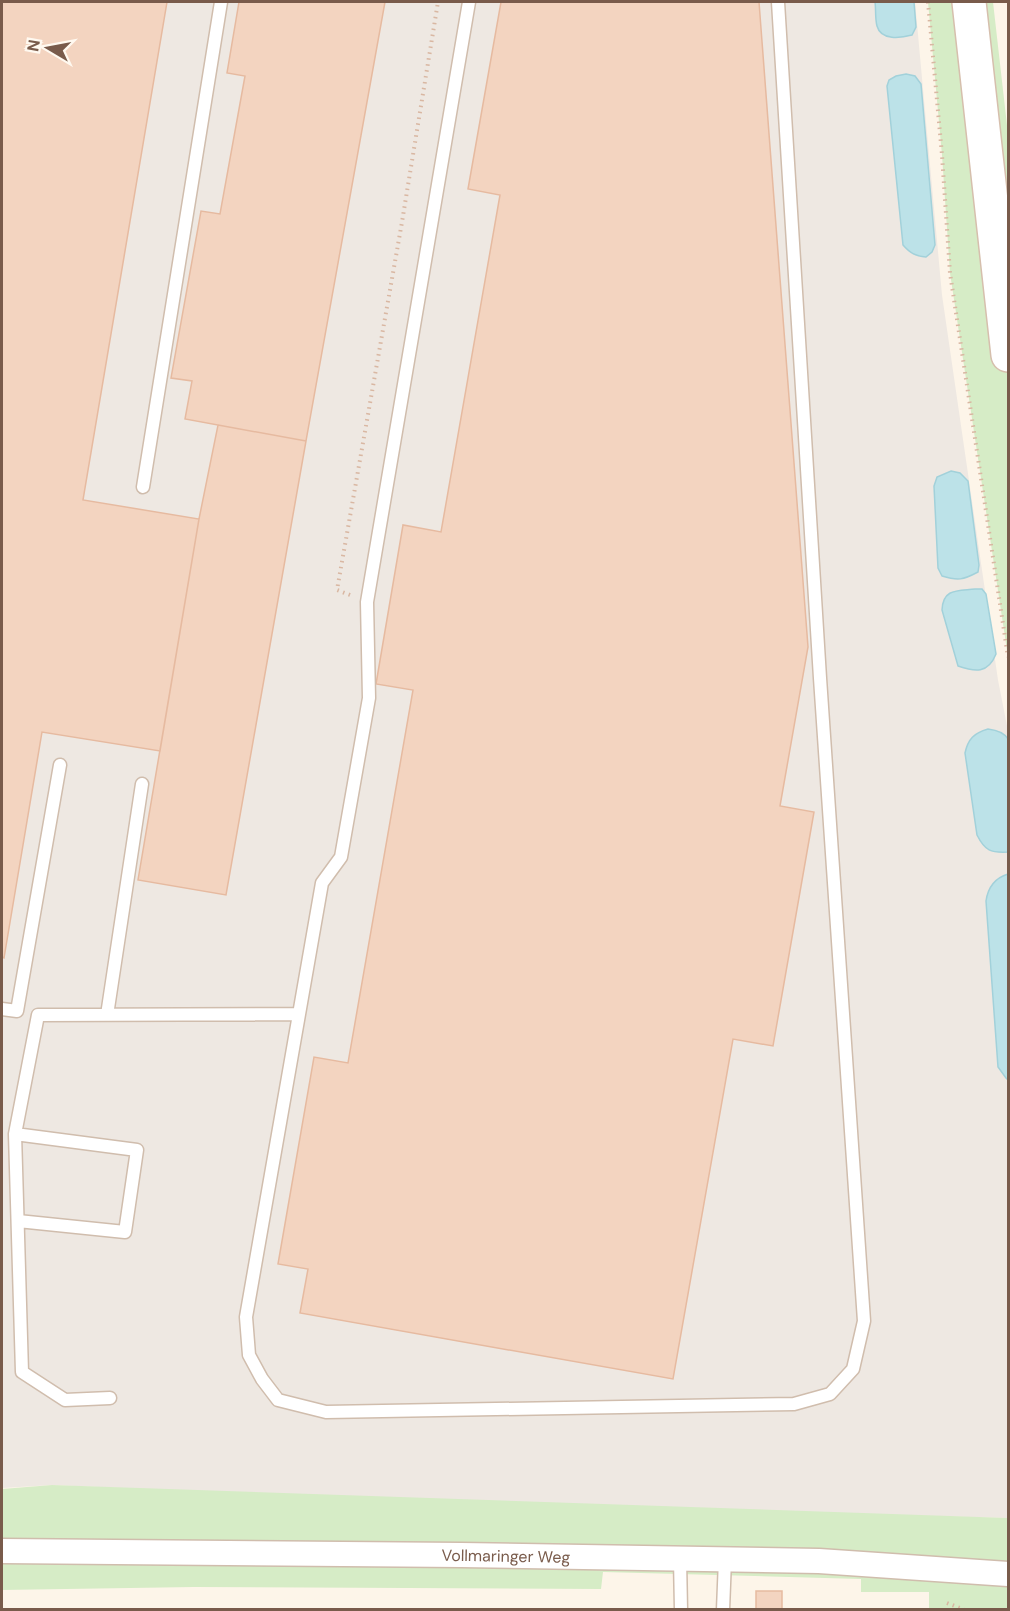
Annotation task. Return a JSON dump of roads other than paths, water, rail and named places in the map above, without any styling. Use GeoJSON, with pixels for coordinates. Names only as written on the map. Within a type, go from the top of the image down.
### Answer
{"type":"FeatureCollection","features":[{"type":"Feature","properties":{"kind":"street"},"geometry":{"type":"LineString","coordinates":[[969,2],[1008,355]]}},
{"type":"Feature","properties":{"kind":"street","name":"Vollmaringer Weg"},"geometry":{"type":"LineString","coordinates":[[2,1551],[819,1561],[1008,1574]]}},
{"type":"Feature","properties":{"kind":"lane"},"geometry":{"type":"LineString","coordinates":[[143,488],[221,2]]}},
{"type":"Feature","properties":{"kind":"lane"},"geometry":{"type":"LineString","coordinates":[[469,2],[367,602],[369,698],[341,857],[322,883],[246,1317],[249,1355],[278,1400],[326,1412],[794,1404],[830,1394],[853,1369],[864,1321],[821,690],[778,2]]}},
{"type":"Feature","properties":{"kind":"lane"},"geometry":{"type":"LineString","coordinates":[[17,1011],[60,765]]}},
{"type":"Feature","properties":{"kind":"lane"},"geometry":{"type":"LineString","coordinates":[[107,1015],[142,784]]}},
{"type":"Feature","properties":{"kind":"lane"},"geometry":{"type":"LineString","coordinates":[[2,1009],[38,1015],[299,1014]]}},
{"type":"Feature","properties":{"kind":"lane"},"geometry":{"type":"LineString","coordinates":[[38,1015],[15,1134],[22,1372],[65,1400],[110,1398]]}},
{"type":"Feature","properties":{"kind":"lane"},"geometry":{"type":"LineString","coordinates":[[15,1134],[137,1150],[125,1232],[18,1221]]}},
{"type":"Feature","properties":{"kind":"lane"},"geometry":{"type":"LineString","coordinates":[[680,1559],[681,1610]]}},
{"type":"Feature","properties":{"kind":"lane"},"geometry":{"type":"LineString","coordinates":[[723,1610],[725,1559]]}},
{"type":"Feature","properties":{"kind":"water"},"geometry":{"type":"Polygon","coordinates":[[[875,2],[914,2],[916,27],[912,35],[887,36],[879,31],[875,2]]]}},
{"type":"Feature","properties":{"kind":"water"},"geometry":{"type":"Polygon","coordinates":[[[906,74],[915,76],[921,84],[935,245],[926,257],[913,254],[903,245],[887,86],[889,80],[906,74]]]}},
{"type":"Feature","properties":{"kind":"water"},"geometry":{"type":"Polygon","coordinates":[[[951,471],[960,473],[968,481],[979,565],[978,572],[960,579],[942,576],[938,568],[934,486],[937,477],[951,471]]]}},
{"type":"Feature","properties":{"kind":"water"},"geometry":{"type":"Polygon","coordinates":[[[982,589],[986,594],[996,654],[989,665],[980,670],[958,666],[942,610],[948,594],[982,589]]]}},
{"type":"Feature","properties":{"kind":"water"},"geometry":{"type":"Polygon","coordinates":[[[988,729],[999,732],[1008,739],[1008,852],[989,850],[977,835],[965,753],[972,737],[988,729]]]}},
{"type":"Feature","properties":{"kind":"water"},"geometry":{"type":"Polygon","coordinates":[[[1008,874],[1008,1080],[998,1067],[986,901],[988,891],[993,884],[1008,874]]]}}]}
